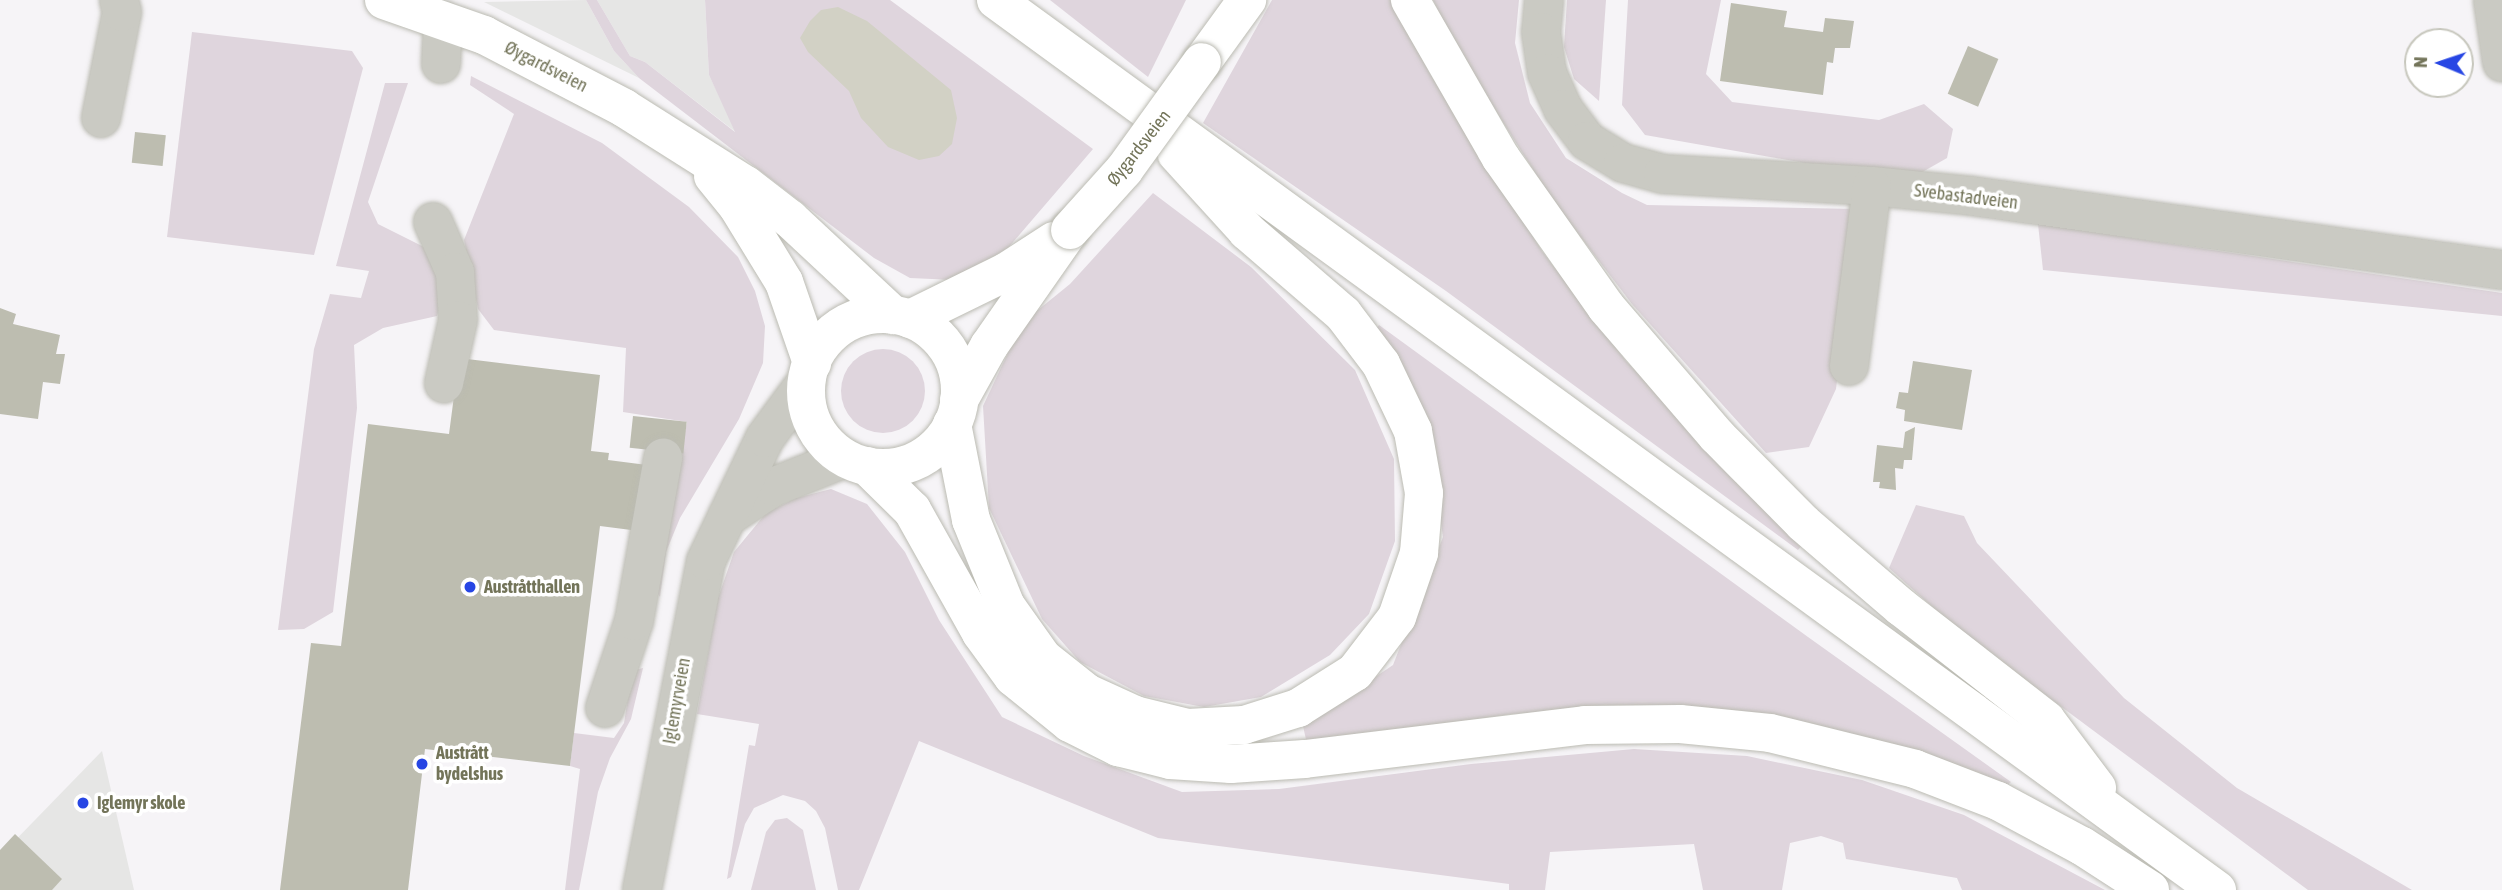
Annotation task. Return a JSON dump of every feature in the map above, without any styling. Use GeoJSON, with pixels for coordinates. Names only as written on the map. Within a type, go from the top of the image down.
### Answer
{"type":"FeatureCollection","features":[{"type":"Feature","properties":{"kind":"main road","name":"Øygardsveien"},"geometry":{"type":"LineString","coordinates":[[384,0],[443,20],[559,72],[746,185],[790,219],[902,317],[938,338],[956,367],[955,412]]}},
{"type":"Feature","properties":{"kind":"main road"},"geometry":{"type":"LineString","coordinates":[[996,0],[2217,890]]}},
{"type":"Feature","properties":{"kind":"main road"},"geometry":{"type":"LineString","coordinates":[[1410,0],[1501,158],[1606,307],[1717,436],[1803,523],[1901,607],[2046,720],[2122,820]]}},
{"type":"Feature","properties":{"kind":"main road","name":"Øygardsveien"},"geometry":{"type":"LineString","coordinates":[[696,156],[767,250],[800,321],[809,372],[814,425],[856,462],[896,467],[916,460],[934,448],[989,346],[1070,230],[1124,170],[1202,62],[1230,8]]}},
{"type":"Feature","properties":{"kind":"main road"},"geometry":{"type":"LineString","coordinates":[[955,412],[971,520],[1006,606],[1043,658],[1087,693],[1135,715],[1188,728],[1244,725],[1298,708],[1355,672],[1397,617],[1419,553],[1424,493],[1413,431],[1381,364],[1343,313],[1247,231],[1118,90]]}},
{"type":"Feature","properties":{"kind":"main road","name":"Øygardsveien"},"geometry":{"type":"LineString","coordinates":[[809,372],[825,340],[846,324],[871,315],[902,317],[1006,272],[1070,230]]}},
{"type":"Feature","properties":{"kind":"main road"},"geometry":{"type":"LineString","coordinates":[[856,462],[912,510],[981,633],[1013,677],[1070,723],[1118,747],[1170,760],[1231,764],[1305,759],[1476,735],[1585,725],[1680,724],[1770,733],[1891,762],[1998,801],[2082,846],[2151,890]]}},
{"type":"Feature","properties":{"kind":"street"},"geometry":{"type":"LineString","coordinates":[[102,118],[122,12],[119,0]]}},
{"type":"Feature","properties":{"kind":"street","name":"Svebastadveien"},"geometry":{"type":"LineString","coordinates":[[1544,0],[1541,32],[1547,73],[1563,109],[1587,141],[1623,163],[1663,174],[1872,186],[2502,270]]}},
{"type":"Feature","properties":{"kind":"street"},"geometry":{"type":"LineString","coordinates":[[2493,0],[2502,62]]}},
{"type":"Feature","properties":{"kind":"street"},"geometry":{"type":"LineString","coordinates":[[441,65],[443,20]]}},
{"type":"Feature","properties":{"kind":"street"},"geometry":{"type":"LineString","coordinates":[[1849,366],[1872,186]]}},
{"type":"Feature","properties":{"kind":"street"},"geometry":{"type":"LineString","coordinates":[[433,222],[455,272],[458,320],[444,383]]}},
{"type":"Feature","properties":{"kind":"street","name":"Iglemyrveien"},"geometry":{"type":"LineString","coordinates":[[642,890],[688,639],[706,561],[765,438],[809,372]]}},
{"type":"Feature","properties":{"kind":"street"},"geometry":{"type":"LineString","coordinates":[[605,708],[634,621],[663,458]]}},
{"type":"Feature","properties":{"kind":"street"},"geometry":{"type":"LineString","coordinates":[[727,517],[774,487],[856,462]]}},
{"type":"Feature","properties":{"kind":"street"},"geometry":{"type":"LineString","coordinates":[[634,621],[688,639]]}},
{"type":"Feature","properties":{"kind":"shaded area"},"geometry":{"type":"Polygon","coordinates":[[[586,0],[614,51],[639,78],[484,2],[586,0]]]}},
{"type":"Feature","properties":{"kind":"shaded area"},"geometry":{"type":"Polygon","coordinates":[[[586,0],[597,0],[630,56],[645,62],[735,132],[709,75],[705,0],[890,0],[1093,149],[1008,248],[954,280],[910,278],[874,258],[639,78],[614,51],[586,0]]]}},
{"type":"Feature","properties":{"kind":"shaded area"},"geometry":{"type":"Polygon","coordinates":[[[597,0],[705,0],[709,75],[737,133],[645,62],[630,56],[597,0]]]}},
{"type":"Feature","properties":{"kind":"shaded area"},"geometry":{"type":"Polygon","coordinates":[[[1050,0],[1186,0],[1148,77],[1050,0]]]}},
{"type":"Feature","properties":{"kind":"shaded area"},"geometry":{"type":"Polygon","coordinates":[[[1272,0],[1390,0],[1429,72],[1542,251],[1626,361],[1804,543],[1798,550],[1446,291],[1203,123],[1272,0]]]}},
{"type":"Feature","properties":{"kind":"shaded area"},"geometry":{"type":"Polygon","coordinates":[[[1433,0],[1519,0],[1515,43],[1530,103],[1566,158],[1622,193],[1647,205],[1857,209],[1836,389],[1809,447],[1766,453],[1632,304],[1553,201],[1456,48],[1433,0]]]}},
{"type":"Feature","properties":{"kind":"shaded area"},"geometry":{"type":"Polygon","coordinates":[[[1567,0],[1606,0],[1599,101],[1574,79],[1564,47],[1567,0]]]}},
{"type":"Feature","properties":{"kind":"shaded area"},"geometry":{"type":"Polygon","coordinates":[[[1628,0],[1721,0],[1706,74],[1732,102],[1879,120],[1924,104],[1953,129],[1947,158],[1919,174],[1862,173],[1645,135],[1622,105],[1628,0]]]}},
{"type":"Feature","properties":{"kind":"shaded area"},"geometry":{"type":"Polygon","coordinates":[[[838,7],[867,21],[951,90],[957,118],[952,144],[939,156],[919,160],[888,147],[861,118],[849,91],[808,52],[800,38],[810,21],[821,10],[838,7]]]}},
{"type":"Feature","properties":{"kind":"shaded area"},"geometry":{"type":"Polygon","coordinates":[[[192,32],[352,51],[363,68],[314,255],[167,237],[192,32]]]}},
{"type":"Feature","properties":{"kind":"shaded area"},"geometry":{"type":"Polygon","coordinates":[[[471,76],[602,143],[689,207],[738,257],[755,291],[765,326],[763,363],[739,419],[680,518],[666,552],[660,597],[653,586],[687,422],[623,412],[626,348],[494,330],[478,309],[464,240],[514,114],[470,85],[471,76]]]}},
{"type":"Feature","properties":{"kind":"shaded area"},"geometry":{"type":"Polygon","coordinates":[[[385,83],[408,83],[368,202],[378,224],[434,252],[447,285],[437,316],[383,328],[354,345],[357,408],[333,612],[304,629],[278,630],[314,349],[330,294],[361,298],[369,271],[336,266],[385,83]]]}},
{"type":"Feature","properties":{"kind":"shaded area"},"geometry":{"type":"Polygon","coordinates":[[[1153,193],[1251,267],[1355,370],[1394,459],[1395,541],[1369,614],[1330,655],[1261,697],[1204,707],[1144,696],[1080,662],[1042,619],[989,508],[983,406],[1022,323],[1070,284],[1153,193]]]}},
{"type":"Feature","properties":{"kind":"shaded area"},"geometry":{"type":"Polygon","coordinates":[[[2038,224],[2502,293],[2502,316],[2043,270],[2038,224]]]}},
{"type":"Feature","properties":{"kind":"shaded area"},"geometry":{"type":"Polygon","coordinates":[[[1379,325],[2011,782],[2000,792],[1625,708],[1512,714],[1307,744],[1303,726],[1393,665],[1443,537],[1425,411],[1369,337],[1379,325]]]}},
{"type":"Feature","properties":{"kind":"shaded area"},"geometry":{"type":"Polygon","coordinates":[[[883,349],[899,352],[913,361],[922,375],[925,391],[922,407],[913,421],[899,430],[883,433],[867,430],[853,421],[844,407],[841,391],[844,375],[853,361],[867,352],[883,349]]]}},
{"type":"Feature","properties":{"kind":"shaded area"},"geometry":{"type":"Polygon","coordinates":[[[831,489],[867,504],[905,552],[939,620],[1002,717],[1084,756],[1182,792],[1279,789],[1471,764],[1634,749],[1747,756],[1862,780],[1964,815],[2105,890],[1962,890],[1957,878],[1846,859],[1843,843],[1821,836],[1790,843],[1782,890],[1703,890],[1694,844],[1550,852],[1545,890],[1509,890],[1509,884],[1158,838],[919,741],[859,890],[838,890],[825,828],[816,811],[805,801],[783,795],[754,808],[745,824],[731,877],[727,879],[749,745],[755,746],[759,724],[697,714],[718,598],[734,552],[766,513],[796,498],[831,489]]]}},
{"type":"Feature","properties":{"kind":"shaded area"},"geometry":{"type":"Polygon","coordinates":[[[1916,505],[1964,516],[1977,543],[2124,698],[2237,788],[2412,890],[2308,890],[1958,630],[1889,568],[1916,505]]]}},
{"type":"Feature","properties":{"kind":"shaded area"},"geometry":{"type":"Polygon","coordinates":[[[643,668],[631,719],[610,758],[598,792],[579,890],[565,890],[580,769],[570,766],[574,733],[614,738],[624,723],[631,679],[635,670],[643,668]]]}},
{"type":"Feature","properties":{"kind":"shaded area","name":"Iglemyr skole"},"geometry":{"type":"Polygon","coordinates":[[[102,751],[134,890],[0,890],[0,856],[102,751]]]}},
{"type":"Feature","properties":{"kind":"shaded area"},"geometry":{"type":"Polygon","coordinates":[[[787,818],[803,830],[816,890],[751,890],[766,832],[775,820],[787,818]]]}},
{"type":"Feature","properties":{"kind":"building"},"geometry":{"type":"Polygon","coordinates":[[[1731,3],[1787,11],[1784,27],[1823,32],[1825,18],[1854,21],[1850,48],[1835,48],[1833,63],[1827,62],[1823,95],[1720,81],[1731,3]]]}},
{"type":"Feature","properties":{"kind":"building"},"geometry":{"type":"Polygon","coordinates":[[[1968,46],[1998,59],[1978,107],[1948,94],[1968,46]]]}},
{"type":"Feature","properties":{"kind":"building"},"geometry":{"type":"Polygon","coordinates":[[[135,132],[166,135],[163,166],[132,163],[135,132]]]}},
{"type":"Feature","properties":{"kind":"building"},"geometry":{"type":"Polygon","coordinates":[[[0,308],[16,314],[13,324],[60,335],[56,354],[65,354],[60,384],[43,382],[38,419],[0,414],[0,308]]]}},
{"type":"Feature","properties":{"kind":"building","name":"Austråtthallen"},"geometry":{"type":"Polygon","coordinates":[[[459,358],[600,375],[591,451],[609,453],[608,460],[647,465],[639,531],[600,526],[570,766],[425,749],[408,890],[280,890],[311,643],[341,646],[368,424],[449,434],[459,358]]]}},
{"type":"Feature","properties":{"kind":"building"},"geometry":{"type":"Polygon","coordinates":[[[1913,361],[1972,370],[1962,430],[1904,421],[1905,410],[1896,408],[1899,392],[1908,393],[1913,361]]]}},
{"type":"Feature","properties":{"kind":"building"},"geometry":{"type":"Polygon","coordinates":[[[633,416],[687,422],[683,453],[630,448],[633,416]]]}},
{"type":"Feature","properties":{"kind":"building"},"geometry":{"type":"Polygon","coordinates":[[[1915,427],[1912,460],[1904,460],[1903,469],[1895,468],[1896,490],[1879,488],[1880,482],[1873,482],[1877,445],[1903,448],[1905,432],[1915,427]]]}},
{"type":"Feature","properties":{"kind":"building"},"geometry":{"type":"Polygon","coordinates":[[[15,834],[62,879],[52,890],[0,890],[0,850],[15,834]]]}},
{"type":"Feature","properties":{"kind":"place","name":"Austråtthallen"},"geometry":{"type":"Point","coordinates":[470,587]}},
{"type":"Feature","properties":{"kind":"place","name":"Austrått bydelshus"},"geometry":{"type":"Point","coordinates":[422,764]}},
{"type":"Feature","properties":{"kind":"place","name":"Iglemyr skole"},"geometry":{"type":"Point","coordinates":[83,803]}}]}
